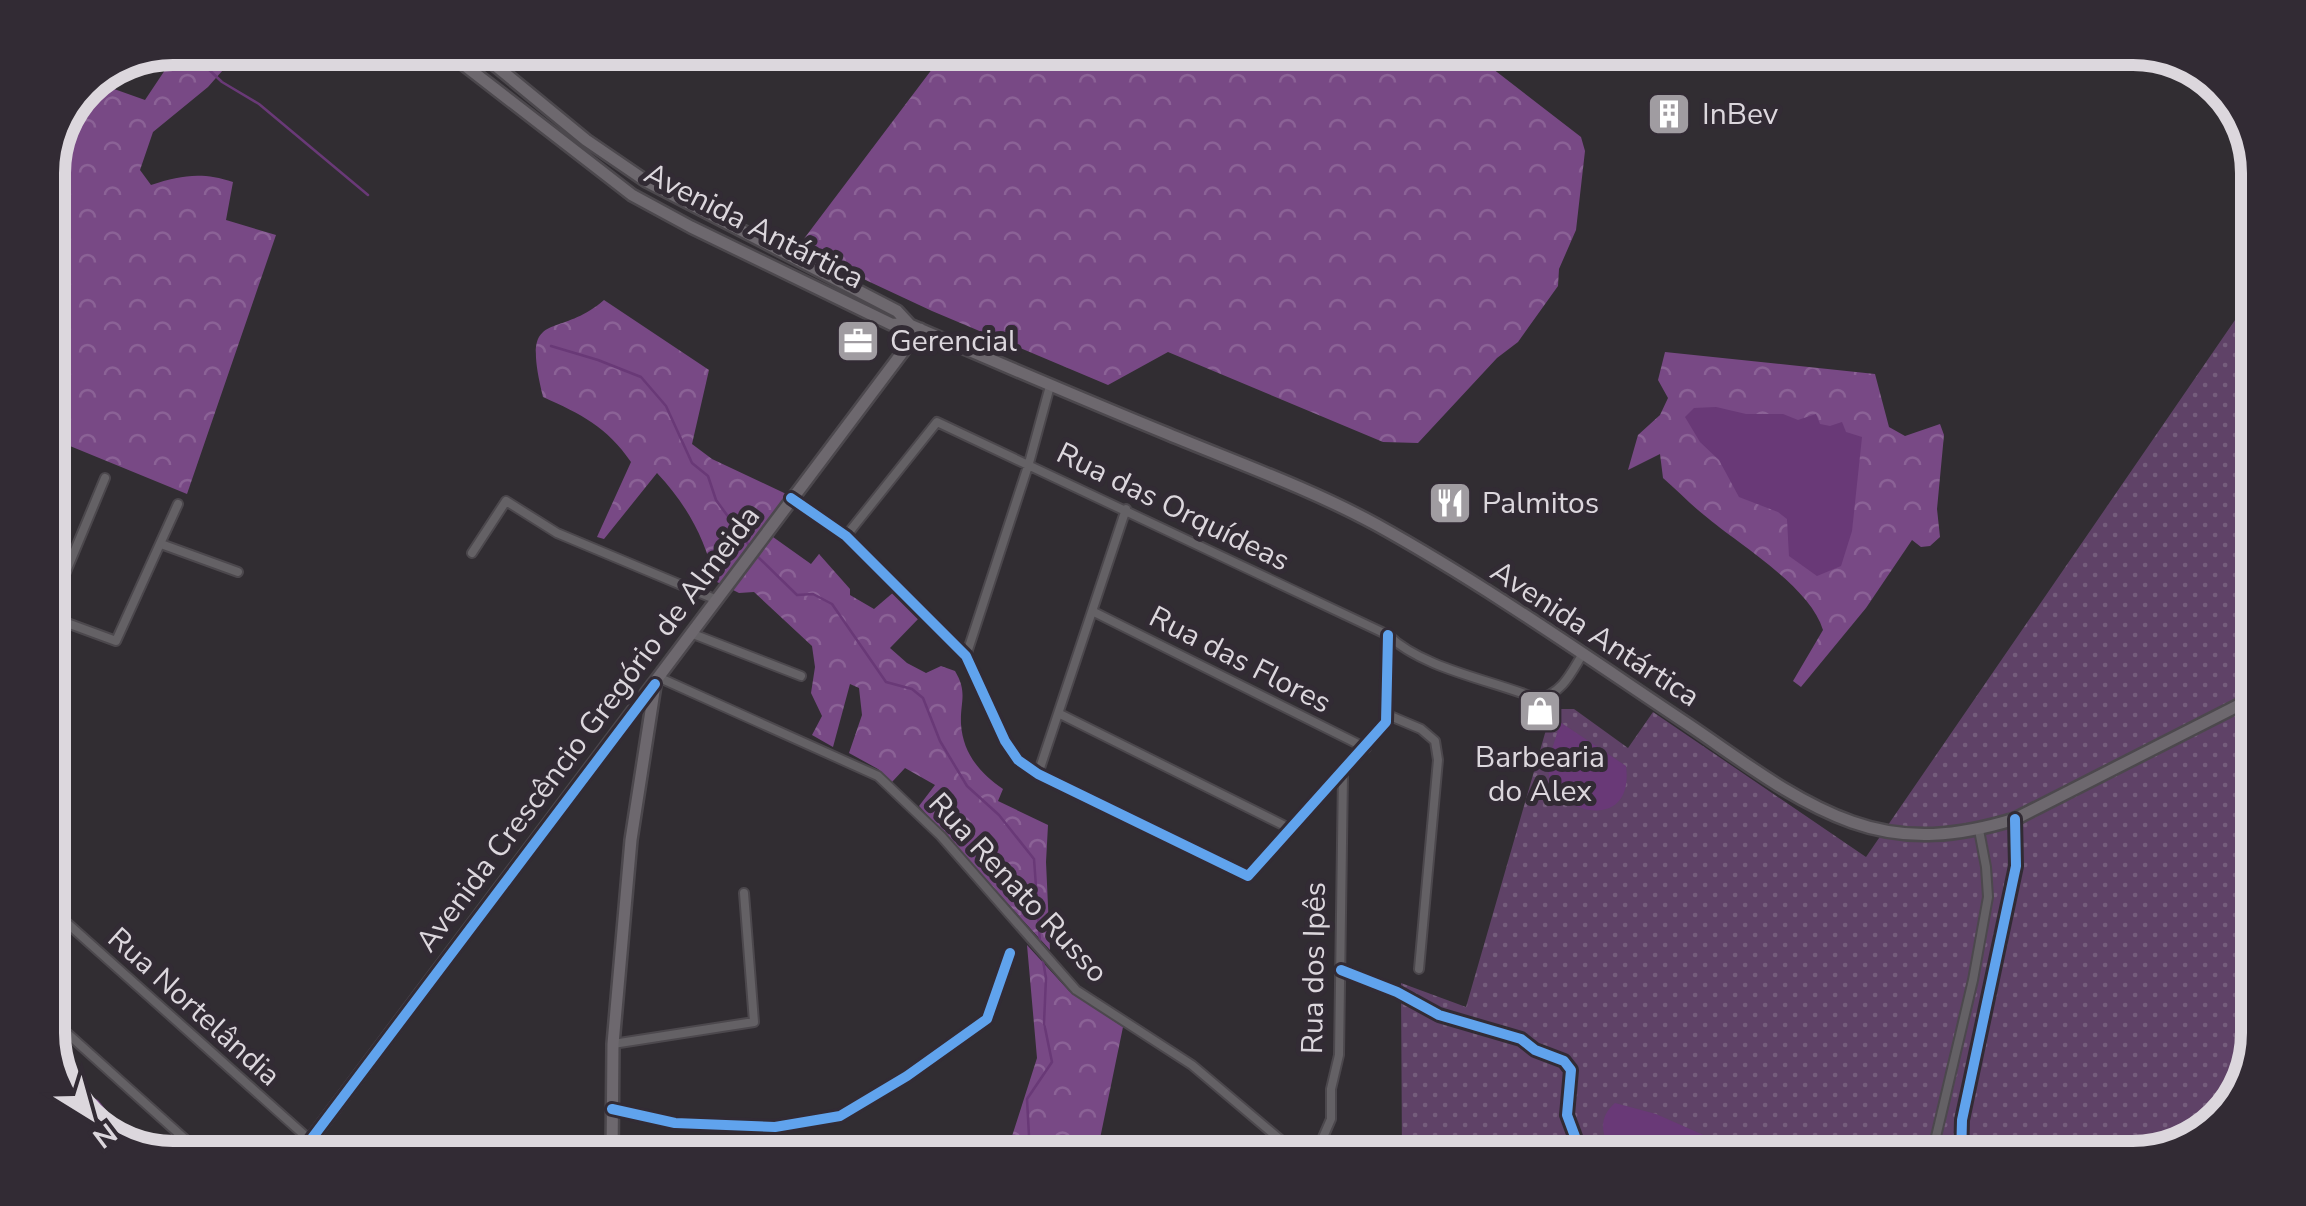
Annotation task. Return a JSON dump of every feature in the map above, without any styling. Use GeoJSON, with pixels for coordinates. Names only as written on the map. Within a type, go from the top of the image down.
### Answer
{"type":"FeatureCollection","features":[{"type":"Feature","properties":{"kind":"main road","name":"Avenida Antártica"},"geometry":{"type":"LineString","coordinates":[[463,65],[610,180],[691,227],[891,324],[915,327],[1376,524],[1816,808],[1852,822],[1907,836],[1938,837],[2014,820],[2241,703]]}},
{"type":"Feature","properties":{"kind":"main road","name":"Avenida Antártica"},"geometry":{"type":"LineString","coordinates":[[494,65],[618,163],[673,196],[896,311],[915,327]]}},
{"type":"Feature","properties":{"kind":"main road"},"geometry":{"type":"LineString","coordinates":[[610,180],[673,196]]}},
{"type":"Feature","properties":{"kind":"main road","name":"Avenida Crescêncio Gregório de Almeida"},"geometry":{"type":"LineString","coordinates":[[311,1141],[693,634],[915,327]]}},
{"type":"Feature","properties":{"kind":"main road"},"geometry":{"type":"LineString","coordinates":[[612,1141],[613,1044],[632,840],[658,681]]}},
{"type":"Feature","properties":{"kind":"street"},"geometry":{"type":"LineString","coordinates":[[966,656],[1050,386]]}},
{"type":"Feature","properties":{"kind":"street","name":"Rua das Orquídeas"},"geometry":{"type":"LineString","coordinates":[[846,536],[938,422],[1388,635],[1421,657],[1538,699],[1552,696],[1563,686],[1582,655]]}},
{"type":"Feature","properties":{"kind":"street"},"geometry":{"type":"LineString","coordinates":[[65,573],[104,478]]}},
{"type":"Feature","properties":{"kind":"street"},"geometry":{"type":"LineString","coordinates":[[791,498],[846,536],[966,656],[1005,741],[1018,760],[1038,774],[1248,876],[1386,722],[1388,635]]}},
{"type":"Feature","properties":{"kind":"street"},"geometry":{"type":"LineString","coordinates":[[472,553],[506,501],[557,533],[717,600]]}},
{"type":"Feature","properties":{"kind":"street"},"geometry":{"type":"LineString","coordinates":[[65,622],[116,641],[178,504]]}},
{"type":"Feature","properties":{"kind":"street"},"geometry":{"type":"LineString","coordinates":[[1038,774],[1126,510]]}},
{"type":"Feature","properties":{"kind":"street"},"geometry":{"type":"LineString","coordinates":[[161,544],[238,572]]}},
{"type":"Feature","properties":{"kind":"street","name":"Rua das Flores"},"geometry":{"type":"LineString","coordinates":[[1094,612],[1366,748]]}},
{"type":"Feature","properties":{"kind":"street"},"geometry":{"type":"LineString","coordinates":[[693,634],[801,676]]}},
{"type":"Feature","properties":{"kind":"street","name":"Rua Renato Russo"},"geometry":{"type":"LineString","coordinates":[[658,681],[878,776],[941,836],[1076,990],[1192,1066],[1282,1141]]}},
{"type":"Feature","properties":{"kind":"street"},"geometry":{"type":"LineString","coordinates":[[1060,714],[1291,828]]}},
{"type":"Feature","properties":{"kind":"street"},"geometry":{"type":"LineString","coordinates":[[1388,715],[1421,729],[1435,741],[1438,760],[1419,969]]}},
{"type":"Feature","properties":{"kind":"street","name":"Rua dos Ipês"},"geometry":{"type":"LineString","coordinates":[[1321,1141],[1332,1111],[1331,1089],[1339,1055],[1342,773]]}},
{"type":"Feature","properties":{"kind":"street"},"geometry":{"type":"LineString","coordinates":[[1961,1141],[1962,1120],[2016,866],[2014,820]]}},
{"type":"Feature","properties":{"kind":"street"},"geometry":{"type":"LineString","coordinates":[[1935,1141],[1988,897],[1979,830]]}},
{"type":"Feature","properties":{"kind":"street"},"geometry":{"type":"LineString","coordinates":[[613,1044],[754,1022],[744,894]]}},
{"type":"Feature","properties":{"kind":"street","name":"Rua Nortelândia"},"geometry":{"type":"LineString","coordinates":[[65,921],[311,1141]]}},
{"type":"Feature","properties":{"kind":"street"},"geometry":{"type":"LineString","coordinates":[[612,1109],[675,1124],[775,1127],[840,1116],[908,1076],[987,1018],[1010,953]]}},
{"type":"Feature","properties":{"kind":"street"},"geometry":{"type":"LineString","coordinates":[[1340,970],[1397,992],[1439,1015],[1521,1038],[1535,1050],[1564,1061],[1570,1070],[1567,1115],[1576,1141]]}},
{"type":"Feature","properties":{"kind":"street"},"geometry":{"type":"LineString","coordinates":[[65,1031],[187,1141]]}},
{"type":"Feature","properties":{"kind":"shaded area"},"geometry":{"type":"Polygon","coordinates":[[[2241,311],[2241,1033],[2230,1081],[2204,1114],[2181,1130],[2133,1141],[1402,1141],[1401,983],[1466,1007],[1552,709],[1574,709],[1628,748],[1653,712],[1866,857],[2241,311]]]}},
{"type":"Feature","properties":{"kind":"shaded area"},"geometry":{"type":"Polygon","coordinates":[[[1716,407],[1746,414],[1783,414],[1798,420],[1816,414],[1820,424],[1842,422],[1846,432],[1862,437],[1852,531],[1841,566],[1817,576],[1789,556],[1787,519],[1739,497],[1719,460],[1700,442],[1685,417],[1694,408],[1716,407]]]}},
{"type":"Feature","properties":{"kind":"shaded area"},"geometry":{"type":"Polygon","coordinates":[[[1560,722],[1626,766],[1626,787],[1619,801],[1607,809],[1578,807],[1554,789],[1549,763],[1560,722]]]}},
{"type":"Feature","properties":{"kind":"shaded area"},"geometry":{"type":"Polygon","coordinates":[[[1615,1103],[1656,1114],[1717,1141],[1607,1141],[1603,1123],[1615,1103]]]}},
{"type":"Feature","properties":{"kind":"green space"},"geometry":{"type":"Polygon","coordinates":[[[173,65],[227,65],[208,87],[153,132],[140,170],[151,185],[192,176],[233,182],[226,220],[276,235],[187,494],[65,444],[65,166],[69,145],[83,113],[108,87],[145,100],[165,66],[173,65]]]}},
{"type":"Feature","properties":{"kind":"green space"},"geometry":{"type":"Polygon","coordinates":[[[935,65],[1488,65],[1581,137],[1585,151],[1576,230],[1559,269],[1558,286],[1518,342],[1497,358],[1418,443],[1383,442],[1168,352],[1108,385],[932,311],[797,248],[935,65]]]}},
{"type":"Feature","properties":{"kind":"green space"},"geometry":{"type":"Polygon","coordinates":[[[604,300],[709,370],[692,444],[712,459],[799,500],[773,537],[811,564],[819,554],[850,589],[850,595],[874,609],[895,591],[921,616],[890,648],[926,673],[941,666],[955,671],[962,691],[962,735],[969,754],[1003,789],[998,801],[1048,825],[1050,950],[919,806],[935,785],[905,768],[892,782],[849,753],[862,715],[859,688],[850,684],[833,747],[812,735],[822,716],[811,693],[815,667],[812,646],[754,592],[739,593],[715,581],[694,523],[657,473],[604,539],[597,537],[631,462],[592,423],[543,397],[536,349],[547,329],[604,300]]]}},
{"type":"Feature","properties":{"kind":"green space"},"geometry":{"type":"Polygon","coordinates":[[[1665,352],[1875,374],[1889,427],[1905,436],[1940,424],[1944,435],[1937,509],[1940,537],[1930,546],[1921,547],[1912,540],[1866,608],[1801,687],[1793,681],[1823,630],[1804,598],[1663,478],[1660,454],[1628,470],[1638,435],[1660,415],[1668,398],[1658,380],[1665,352]]]}},
{"type":"Feature","properties":{"kind":"green space"},"geometry":{"type":"Polygon","coordinates":[[[1027,945],[1069,991],[1123,1027],[1100,1141],[1010,1141],[1037,1058],[1027,945]]]}},
{"type":"Feature","properties":{"kind":"green space"},"geometry":{"type":"Polygon","coordinates":[[[83,1093],[98,1100],[120,1127],[83,1093]]]}},
{"type":"Feature","properties":{"kind":"waterway"},"geometry":{"type":"LineString","coordinates":[[204,65],[222,82],[259,104],[368,195]]}},
{"type":"Feature","properties":{"kind":"waterway"},"geometry":{"type":"LineString","coordinates":[[551,346],[641,377],[666,406],[692,463],[708,476],[716,500],[751,548]]}},
{"type":"Feature","properties":{"kind":"waterway"},"geometry":{"type":"LineString","coordinates":[[756,555],[797,595],[813,594],[832,604],[886,682],[912,689],[923,698],[940,741],[967,786],[999,815],[1034,859],[1040,942]]}},
{"type":"Feature","properties":{"kind":"waterway"},"geometry":{"type":"LineString","coordinates":[[1027,1141],[1027,1099],[1052,1062],[1044,1023],[1046,978],[1042,955]]}},
{"type":"Feature","properties":{"kind":"cycle path"},"geometry":{"type":"LineString","coordinates":[[791,498],[846,536],[966,656],[1005,741],[1018,760],[1038,774],[1248,876],[1386,722],[1388,635]]}},
{"type":"Feature","properties":{"kind":"cycle path"},"geometry":{"type":"LineString","coordinates":[[310,1141],[655,684]]}},
{"type":"Feature","properties":{"kind":"cycle path"},"geometry":{"type":"LineString","coordinates":[[1961,1141],[1962,1120],[2016,866],[2015,819]]}},
{"type":"Feature","properties":{"kind":"cycle path"},"geometry":{"type":"LineString","coordinates":[[612,1109],[675,1123],[775,1127],[840,1116],[907,1076],[987,1019],[1010,953]]}},
{"type":"Feature","properties":{"kind":"cycle path"},"geometry":{"type":"LineString","coordinates":[[1341,970],[1397,992],[1439,1015],[1521,1039],[1535,1050],[1564,1061],[1571,1070],[1567,1115],[1577,1141]]}},
{"type":"Feature","properties":{"kind":"place","name":"InBev"},"geometry":{"type":"Point","coordinates":[1669,114]}},
{"type":"Feature","properties":{"kind":"place","name":"Gerencial"},"geometry":{"type":"Point","coordinates":[858,341]}},
{"type":"Feature","properties":{"kind":"place","name":"Palmitos"},"geometry":{"type":"Point","coordinates":[1450,503]}},
{"type":"Feature","properties":{"kind":"place","name":"Barbearia do Alex"},"geometry":{"type":"Point","coordinates":[1540,711]}}]}
